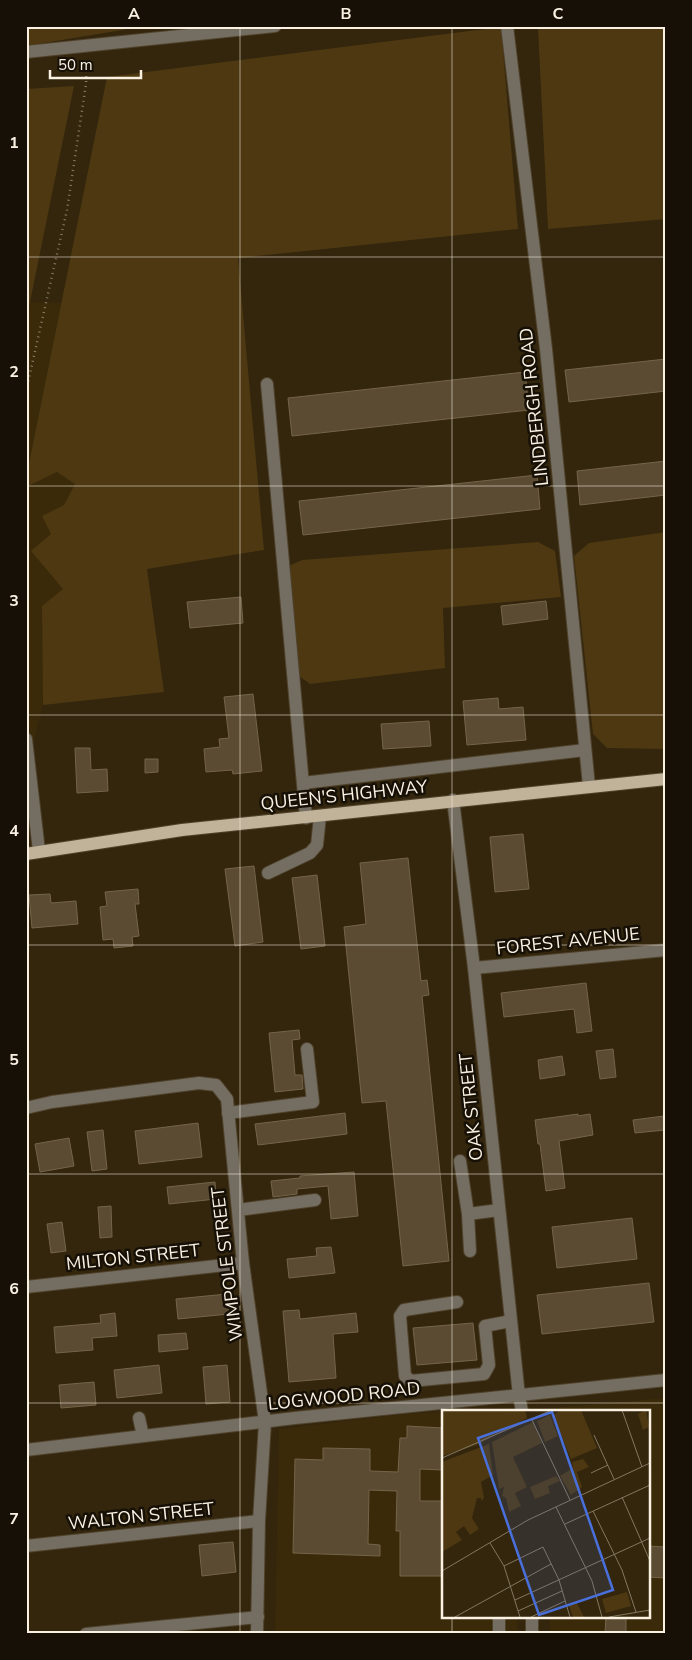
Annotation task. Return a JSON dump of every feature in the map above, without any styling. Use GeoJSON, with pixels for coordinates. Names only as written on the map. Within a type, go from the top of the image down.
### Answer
{"type":"FeatureCollection","features":[{"type":"Feature","properties":{"kind":"main road","name":"QUEEN'S HIGHWAY"},"geometry":{"type":"LineString","coordinates":[[32,852],[182,830],[666,779]]}},
{"type":"Feature","properties":{"kind":"street"},"geometry":{"type":"LineString","coordinates":[[26,52],[275,26]]}},
{"type":"Feature","properties":{"kind":"street","name":"LINDBERGH ROAD"},"geometry":{"type":"LineString","coordinates":[[507,26],[546,349],[589,786]]}},
{"type":"Feature","properties":{"kind":"street"},"geometry":{"type":"LineString","coordinates":[[267,384],[306,818]]}},
{"type":"Feature","properties":{"kind":"street"},"geometry":{"type":"LineString","coordinates":[[26,739],[32,852]]}},
{"type":"Feature","properties":{"kind":"street"},"geometry":{"type":"LineString","coordinates":[[303,784],[585,750]]}},
{"type":"Feature","properties":{"kind":"street","name":"OAK STREET"},"geometry":{"type":"LineString","coordinates":[[453,800],[474,968],[522,1410]]}},
{"type":"Feature","properties":{"kind":"street"},"geometry":{"type":"LineString","coordinates":[[268,873],[310,853],[317,845],[320,816]]}},
{"type":"Feature","properties":{"kind":"street","name":"FOREST AVENUE"},"geometry":{"type":"LineString","coordinates":[[474,968],[666,950]]}},
{"type":"Feature","properties":{"kind":"street"},"geometry":{"type":"LineString","coordinates":[[228,1113],[312,1102],[307,1049]]}},
{"type":"Feature","properties":{"kind":"street","name":"WIMPOLE STREET"},"geometry":{"type":"LineString","coordinates":[[26,1108],[52,1102],[199,1082],[216,1085],[227,1099],[243,1263],[264,1422],[259,1521],[257,1634]]}},
{"type":"Feature","properties":{"kind":"street"},"geometry":{"type":"LineString","coordinates":[[460,1161],[468,1214],[470,1251]]}},
{"type":"Feature","properties":{"kind":"street"},"geometry":{"type":"LineString","coordinates":[[238,1210],[315,1200]]}},
{"type":"Feature","properties":{"kind":"street"},"geometry":{"type":"LineString","coordinates":[[468,1214],[499,1210]]}},
{"type":"Feature","properties":{"kind":"street","name":"MILTON STREET"},"geometry":{"type":"LineString","coordinates":[[26,1287],[243,1263]]}},
{"type":"Feature","properties":{"kind":"street"},"geometry":{"type":"LineString","coordinates":[[457,1302],[404,1310],[400,1316],[405,1376],[410,1381],[484,1374],[489,1365],[485,1326],[511,1321]]}},
{"type":"Feature","properties":{"kind":"street","name":"LOGWOOD ROAD"},"geometry":{"type":"LineString","coordinates":[[26,1450],[417,1405],[666,1380]]}},
{"type":"Feature","properties":{"kind":"street"},"geometry":{"type":"LineString","coordinates":[[139,1418],[143,1436]]}},
{"type":"Feature","properties":{"kind":"street","name":"WALTON STREET"},"geometry":{"type":"LineString","coordinates":[[26,1546],[259,1521]]}},
{"type":"Feature","properties":{"kind":"street"},"geometry":{"type":"LineString","coordinates":[[86,1634],[258,1617]]}},
{"type":"Feature","properties":{"kind":"street"},"geometry":{"type":"LineString","coordinates":[[532,1618],[532,1634]]}},
{"type":"Feature","properties":{"kind":"street"},"geometry":{"type":"LineString","coordinates":[[499,1619],[499,1634]]}},
{"type":"Feature","properties":{"kind":"path"},"geometry":{"type":"LineString","coordinates":[[26,391],[66,210],[86,84],[87,46]]}},
{"type":"Feature","properties":{"kind":"shaded area"},"geometry":{"type":"Polygon","coordinates":[[[26,26],[146,26],[26,46],[26,26]]]}},
{"type":"Feature","properties":{"kind":"shaded area"},"geometry":{"type":"Polygon","coordinates":[[[573,26],[664,26],[666,219],[548,229],[538,29],[573,26]]]}},
{"type":"Feature","properties":{"kind":"shaded area"},"geometry":{"type":"Polygon","coordinates":[[[501,27],[518,229],[238,258],[264,550],[147,569],[164,692],[43,705],[42,606],[63,589],[31,551],[51,534],[42,516],[64,505],[75,484],[57,472],[26,487],[26,478],[107,77],[501,27]]]}},
{"type":"Feature","properties":{"kind":"shaded area"},"geometry":{"type":"Polygon","coordinates":[[[74,86],[30,302],[26,319],[26,89],[74,86]]]}},
{"type":"Feature","properties":{"kind":"shaded area"},"geometry":{"type":"Polygon","coordinates":[[[30,302],[61,303],[26,478],[26,319],[30,302]]]}},
{"type":"Feature","properties":{"kind":"shaded area"},"geometry":{"type":"Polygon","coordinates":[[[57,472],[75,484],[64,505],[42,516],[51,534],[63,590],[42,606],[43,705],[26,771],[26,487],[57,472]]]}},
{"type":"Feature","properties":{"kind":"shaded area"},"geometry":{"type":"Polygon","coordinates":[[[666,532],[666,749],[607,748],[593,734],[574,556],[589,543],[666,532]]]}},
{"type":"Feature","properties":{"kind":"shaded area"},"geometry":{"type":"Polygon","coordinates":[[[538,542],[555,551],[561,597],[443,608],[445,668],[310,684],[299,676],[289,579],[291,565],[302,560],[538,542]]]}},
{"type":"Feature","properties":{"kind":"shaded area"},"geometry":{"type":"Polygon","coordinates":[[[666,1398],[666,1634],[550,1634],[550,1618],[650,1618],[650,1410],[540,1409],[666,1398]]]}},
{"type":"Feature","properties":{"kind":"shaded area"},"geometry":{"type":"Polygon","coordinates":[[[511,1408],[512,1410],[474,1410],[511,1408]]]}},
{"type":"Feature","properties":{"kind":"shaded area"},"geometry":{"type":"Polygon","coordinates":[[[442,1412],[442,1618],[517,1618],[517,1634],[275,1634],[279,1429],[406,1414],[442,1412]]]}},
{"type":"Feature","properties":{"kind":"shaded area"},"geometry":{"type":"Polygon","coordinates":[[[242,1629],[242,1634],[200,1634],[242,1629]]]}},
{"type":"Feature","properties":{"kind":"building"},"geometry":{"type":"Polygon","coordinates":[[[666,359],[666,391],[569,402],[565,370],[666,359]]]}},
{"type":"Feature","properties":{"kind":"building"},"geometry":{"type":"Polygon","coordinates":[[[525,372],[529,410],[292,436],[288,398],[525,372]]]}},
{"type":"Feature","properties":{"kind":"building"},"geometry":{"type":"Polygon","coordinates":[[[666,461],[666,495],[580,505],[577,471],[666,461]]]}},
{"type":"Feature","properties":{"kind":"building"},"geometry":{"type":"Polygon","coordinates":[[[537,475],[540,509],[303,535],[299,501],[537,475]]]}},
{"type":"Feature","properties":{"kind":"building"},"geometry":{"type":"Polygon","coordinates":[[[241,597],[243,623],[190,628],[187,602],[241,597]]]}},
{"type":"Feature","properties":{"kind":"building"},"geometry":{"type":"Polygon","coordinates":[[[546,601],[548,619],[503,625],[501,606],[546,601]]]}},
{"type":"Feature","properties":{"kind":"building"},"geometry":{"type":"Polygon","coordinates":[[[253,694],[262,771],[233,774],[232,770],[206,772],[204,749],[220,747],[219,739],[229,738],[224,697],[253,694]]]}},
{"type":"Feature","properties":{"kind":"building"},"geometry":{"type":"Polygon","coordinates":[[[498,698],[499,709],[523,707],[526,740],[467,745],[463,701],[498,698]]]}},
{"type":"Feature","properties":{"kind":"building"},"geometry":{"type":"Polygon","coordinates":[[[429,721],[431,746],[383,749],[381,724],[429,721]]]}},
{"type":"Feature","properties":{"kind":"building"},"geometry":{"type":"Polygon","coordinates":[[[75,748],[90,748],[91,770],[107,769],[108,791],[77,793],[75,748]]]}},
{"type":"Feature","properties":{"kind":"building"},"geometry":{"type":"Polygon","coordinates":[[[145,759],[158,759],[158,772],[145,773],[145,759]]]}},
{"type":"Feature","properties":{"kind":"building"},"geometry":{"type":"Polygon","coordinates":[[[523,834],[529,889],[495,892],[490,837],[523,834]]]}},
{"type":"Feature","properties":{"kind":"building"},"geometry":{"type":"Polygon","coordinates":[[[408,858],[421,981],[427,980],[429,995],[422,996],[449,1261],[403,1266],[386,1101],[362,1103],[344,927],[366,924],[360,863],[408,858]]]}},
{"type":"Feature","properties":{"kind":"building"},"geometry":{"type":"Polygon","coordinates":[[[254,866],[263,942],[235,946],[225,869],[254,866]]]}},
{"type":"Feature","properties":{"kind":"building"},"geometry":{"type":"Polygon","coordinates":[[[317,875],[325,946],[301,949],[292,878],[317,875]]]}},
{"type":"Feature","properties":{"kind":"building"},"geometry":{"type":"Polygon","coordinates":[[[138,889],[139,904],[135,904],[139,936],[132,937],[133,946],[114,948],[113,939],[103,940],[100,907],[107,906],[105,892],[138,889]]]}},
{"type":"Feature","properties":{"kind":"building"},"geometry":{"type":"Polygon","coordinates":[[[50,894],[51,903],[76,901],[78,924],[32,928],[29,895],[50,894]]]}},
{"type":"Feature","properties":{"kind":"building"},"geometry":{"type":"Polygon","coordinates":[[[586,983],[592,1031],[577,1033],[574,1009],[504,1017],[501,993],[586,983]]]}},
{"type":"Feature","properties":{"kind":"building"},"geometry":{"type":"Polygon","coordinates":[[[299,1030],[300,1039],[292,1040],[295,1075],[302,1075],[303,1089],[275,1092],[269,1033],[299,1030]]]}},
{"type":"Feature","properties":{"kind":"building"},"geometry":{"type":"Polygon","coordinates":[[[613,1049],[616,1077],[600,1079],[596,1051],[613,1049]]]}},
{"type":"Feature","properties":{"kind":"building"},"geometry":{"type":"Polygon","coordinates":[[[562,1056],[565,1075],[540,1079],[538,1060],[562,1056]]]}},
{"type":"Feature","properties":{"kind":"building"},"geometry":{"type":"Polygon","coordinates":[[[345,1113],[347,1134],[258,1145],[255,1124],[345,1113]]]}},
{"type":"Feature","properties":{"kind":"building"},"geometry":{"type":"Polygon","coordinates":[[[578,1114],[578,1116],[590,1114],[593,1135],[559,1141],[565,1188],[546,1191],[535,1120],[578,1114]]]}},
{"type":"Feature","properties":{"kind":"building"},"geometry":{"type":"Polygon","coordinates":[[[664,1116],[665,1130],[635,1133],[633,1120],[664,1116]]]}},
{"type":"Feature","properties":{"kind":"building"},"geometry":{"type":"Polygon","coordinates":[[[198,1123],[202,1157],[139,1164],[135,1131],[198,1123]]]}},
{"type":"Feature","properties":{"kind":"building"},"geometry":{"type":"Polygon","coordinates":[[[103,1130],[107,1169],[92,1171],[87,1132],[103,1130]]]}},
{"type":"Feature","properties":{"kind":"building"},"geometry":{"type":"Polygon","coordinates":[[[69,1138],[74,1166],[40,1172],[35,1144],[69,1138]]]}},
{"type":"Feature","properties":{"kind":"building"},"geometry":{"type":"Polygon","coordinates":[[[354,1172],[358,1216],[331,1219],[328,1186],[297,1189],[297,1194],[273,1197],[271,1181],[300,1178],[300,1176],[354,1172]]]}},
{"type":"Feature","properties":{"kind":"building"},"geometry":{"type":"Polygon","coordinates":[[[215,1182],[216,1199],[169,1204],[167,1187],[215,1182]]]}},
{"type":"Feature","properties":{"kind":"building"},"geometry":{"type":"Polygon","coordinates":[[[111,1206],[112,1237],[100,1238],[98,1207],[111,1206]]]}},
{"type":"Feature","properties":{"kind":"building"},"geometry":{"type":"Polygon","coordinates":[[[632,1218],[637,1259],[557,1268],[552,1227],[632,1218]]]}},
{"type":"Feature","properties":{"kind":"building"},"geometry":{"type":"Polygon","coordinates":[[[62,1222],[66,1251],[51,1253],[47,1224],[62,1222]]]}},
{"type":"Feature","properties":{"kind":"building"},"geometry":{"type":"Polygon","coordinates":[[[331,1247],[335,1273],[289,1278],[287,1259],[317,1256],[316,1248],[331,1247]]]}},
{"type":"Feature","properties":{"kind":"building"},"geometry":{"type":"Polygon","coordinates":[[[649,1283],[654,1322],[542,1334],[537,1295],[649,1283]]]}},
{"type":"Feature","properties":{"kind":"building"},"geometry":{"type":"Polygon","coordinates":[[[227,1294],[229,1314],[178,1319],[176,1299],[227,1294]]]}},
{"type":"Feature","properties":{"kind":"building"},"geometry":{"type":"Polygon","coordinates":[[[299,1310],[300,1319],[356,1313],[358,1332],[333,1334],[336,1378],[289,1382],[283,1311],[299,1310]]]}},
{"type":"Feature","properties":{"kind":"building"},"geometry":{"type":"Polygon","coordinates":[[[115,1313],[117,1336],[92,1338],[93,1350],[56,1353],[54,1327],[101,1323],[100,1315],[115,1313]]]}},
{"type":"Feature","properties":{"kind":"building"},"geometry":{"type":"Polygon","coordinates":[[[473,1323],[477,1360],[417,1365],[413,1328],[473,1323]]]}},
{"type":"Feature","properties":{"kind":"building"},"geometry":{"type":"Polygon","coordinates":[[[186,1333],[188,1349],[159,1352],[158,1335],[186,1333]]]}},
{"type":"Feature","properties":{"kind":"building"},"geometry":{"type":"Polygon","coordinates":[[[159,1365],[162,1393],[117,1398],[114,1370],[159,1365]]]}},
{"type":"Feature","properties":{"kind":"building"},"geometry":{"type":"Polygon","coordinates":[[[227,1365],[230,1402],[206,1404],[203,1367],[227,1365]]]}},
{"type":"Feature","properties":{"kind":"building"},"geometry":{"type":"Polygon","coordinates":[[[94,1382],[96,1405],[61,1408],[59,1385],[94,1382]]]}},
{"type":"Feature","properties":{"kind":"building"},"geometry":{"type":"Polygon","coordinates":[[[407,1426],[442,1428],[442,1470],[420,1469],[420,1501],[442,1501],[442,1576],[400,1576],[400,1531],[396,1531],[397,1491],[369,1490],[368,1544],[380,1545],[380,1556],[293,1553],[295,1459],[323,1460],[323,1448],[370,1449],[370,1471],[398,1472],[400,1438],[407,1438],[407,1426]]]}},
{"type":"Feature","properties":{"kind":"building"},"geometry":{"type":"Polygon","coordinates":[[[233,1542],[236,1572],[202,1576],[199,1545],[233,1542]]]}},
{"type":"Feature","properties":{"kind":"building"},"geometry":{"type":"Polygon","coordinates":[[[650,1546],[666,1547],[666,1578],[650,1577],[650,1546]]]}},
{"type":"Feature","properties":{"kind":"building"},"geometry":{"type":"Polygon","coordinates":[[[606,1618],[626,1618],[626,1634],[605,1634],[606,1618]]]}}]}
